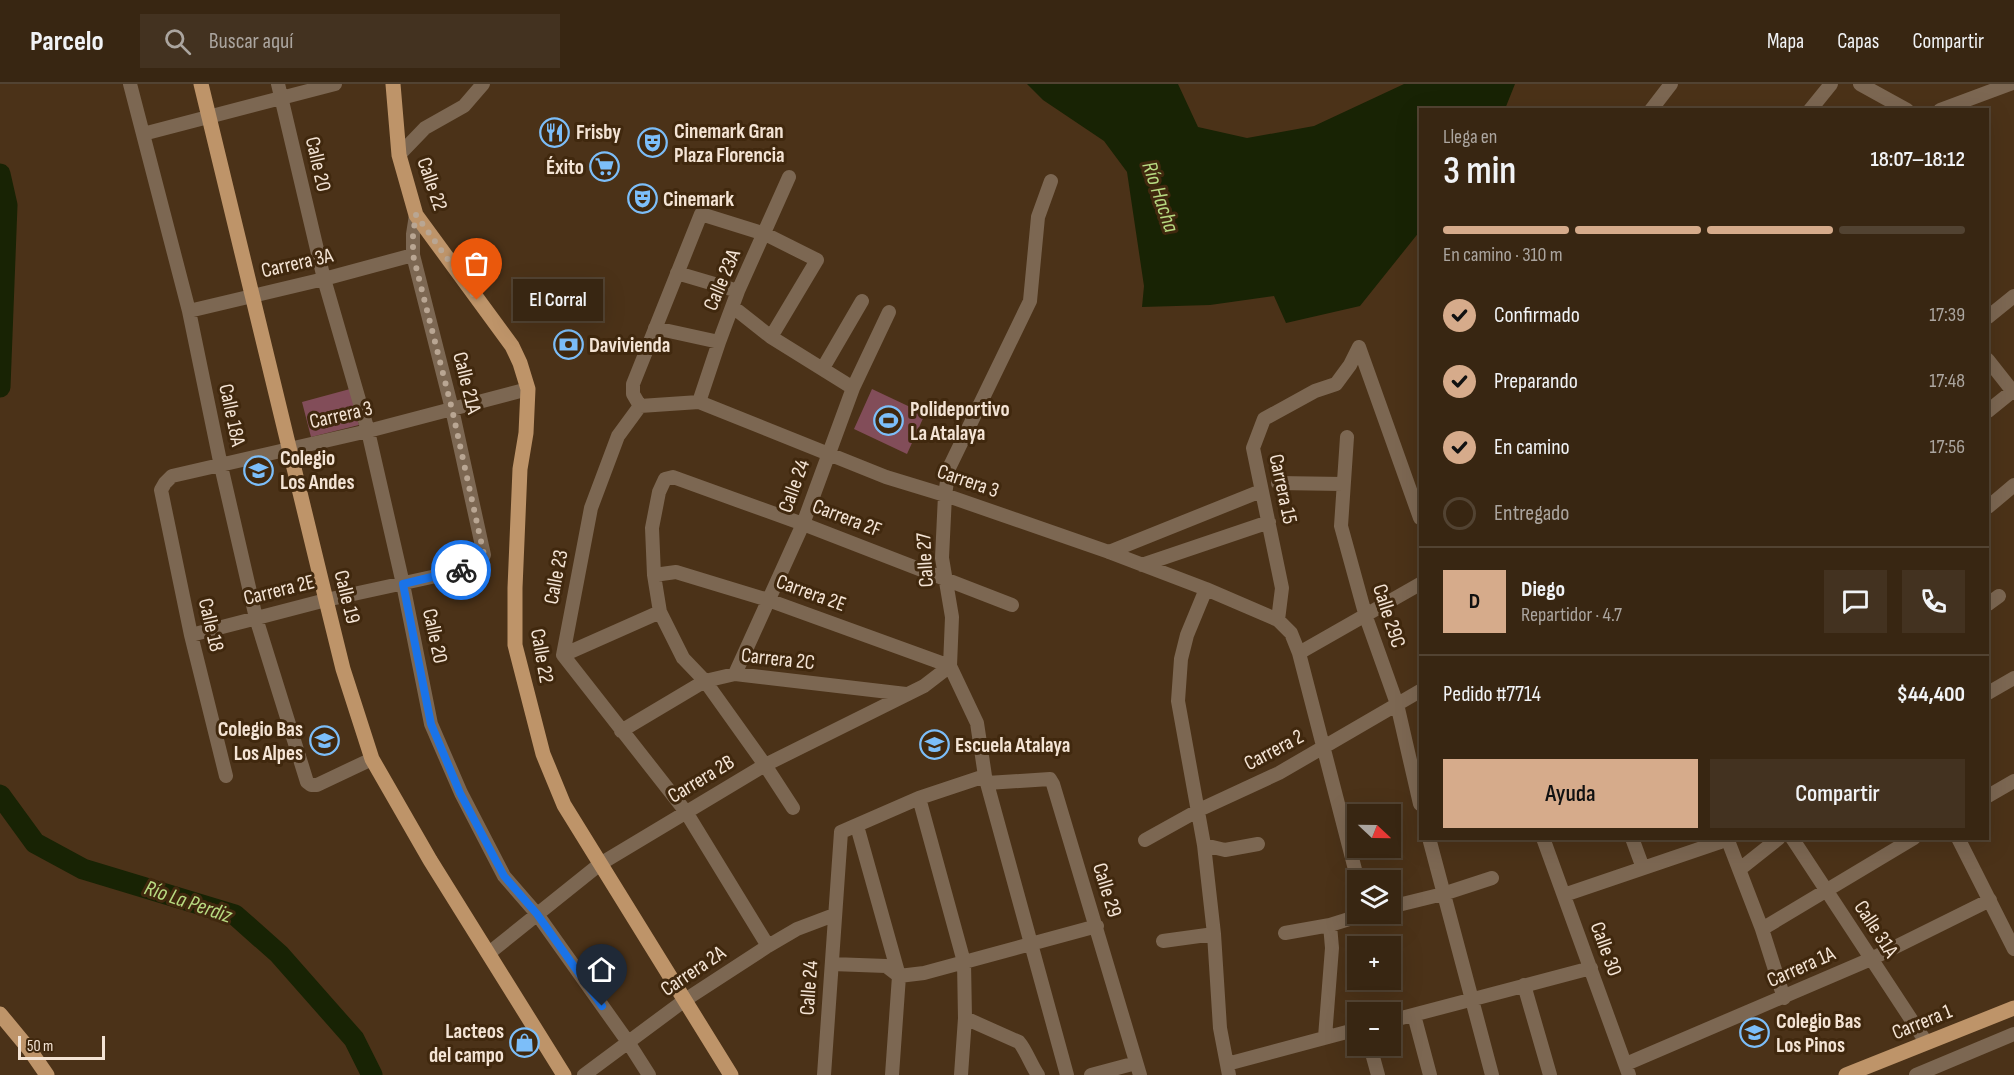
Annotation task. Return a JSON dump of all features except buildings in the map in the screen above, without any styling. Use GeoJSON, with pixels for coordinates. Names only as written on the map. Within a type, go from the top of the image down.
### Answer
{"type":"FeatureCollection","features":[{"type":"Feature","properties":{"kind":"main road","name":"Calle 19"},"geometry":{"type":"LineString","coordinates":[[201,84],[343,669],[372,759],[429,860],[564,1075]]}},
{"type":"Feature","properties":{"kind":"main road","name":"Calle 22"},"geometry":{"type":"LineString","coordinates":[[393,84],[399,155],[416,215],[512,346],[528,389],[526,433],[520,469],[515,645],[543,754],[564,805],[731,1075]]}},
{"type":"Feature","properties":{"kind":"main road","name":"Carrera 1"},"geometry":{"type":"LineString","coordinates":[[1846,1075],[2014,1008]]}},
{"type":"Feature","properties":{"kind":"main road"},"geometry":{"type":"LineString","coordinates":[[0,1014],[47,1075]]}},
{"type":"Feature","properties":{"kind":"street","name":"Calle 18A"},"geometry":{"type":"LineString","coordinates":[[130,84],[189,311],[256,618],[307,782],[316,785],[372,759]]}},
{"type":"Feature","properties":{"kind":"street","name":"Calle 20"},"geometry":{"type":"LineString","coordinates":[[278,84],[324,279],[368,431],[403,584],[431,724],[460,793],[504,876],[537,914],[649,1075]]}},
{"type":"Feature","properties":{"kind":"street"},"geometry":{"type":"LineString","coordinates":[[143,134],[335,84]]}},
{"type":"Feature","properties":{"kind":"street"},"geometry":{"type":"LineString","coordinates":[[399,155],[425,128],[464,106],[483,84]]}},
{"type":"Feature","properties":{"kind":"street"},"geometry":{"type":"LineString","coordinates":[[1653,108],[1671,84]]}},
{"type":"Feature","properties":{"kind":"street"},"geometry":{"type":"LineString","coordinates":[[1812,108],[1831,84]]}},
{"type":"Feature","properties":{"kind":"street"},"geometry":{"type":"LineString","coordinates":[[1860,84],[1902,108]]}},
{"type":"Feature","properties":{"kind":"street"},"geometry":{"type":"LineString","coordinates":[[1945,108],[2010,84]]}},
{"type":"Feature","properties":{"kind":"street"},"geometry":{"type":"LineString","coordinates":[[396,127],[425,128]]}},
{"type":"Feature","properties":{"kind":"street","name":"Calle 23A"},"geometry":{"type":"LineString","coordinates":[[699,402],[718,342],[738,291],[789,177]]}},
{"type":"Feature","properties":{"kind":"street","name":"Calle 27"},"geometry":{"type":"LineString","coordinates":[[1051,181],[1038,217],[1030,301],[949,468],[945,495],[942,558],[952,617],[950,666],[977,723],[986,779],[1067,1075]]}},
{"type":"Feature","properties":{"kind":"street"},"geometry":{"type":"LineString","coordinates":[[640,406],[633,394],[633,384],[701,214],[765,234],[817,260],[771,337]]}},
{"type":"Feature","properties":{"kind":"street","name":"Calle 21A"},"geometry":{"type":"LineString","coordinates":[[416,215],[413,255],[452,409],[484,555],[482,561]]}},
{"type":"Feature","properties":{"kind":"street","name":"Carrera 3A"},"geometry":{"type":"LineString","coordinates":[[189,311],[413,255]]}},
{"type":"Feature","properties":{"kind":"street"},"geometry":{"type":"LineString","coordinates":[[677,273],[738,291]]}},
{"type":"Feature","properties":{"kind":"street"},"geometry":{"type":"LineString","coordinates":[[1989,316],[2014,296]]}},
{"type":"Feature","properties":{"kind":"street"},"geometry":{"type":"LineString","coordinates":[[823,368],[862,301]]}},
{"type":"Feature","properties":{"kind":"street"},"geometry":{"type":"LineString","coordinates":[[733,307],[771,337],[853,388]]}},
{"type":"Feature","properties":{"kind":"street","name":"Calle 24"},"geometry":{"type":"LineString","coordinates":[[735,674],[803,524],[853,388],[889,312]]}},
{"type":"Feature","properties":{"kind":"street"},"geometry":{"type":"LineString","coordinates":[[655,328],[718,342]]}},
{"type":"Feature","properties":{"kind":"street","name":"Carrera 15"},"geometry":{"type":"LineString","coordinates":[[1278,620],[1282,588],[1253,448],[1264,419],[1314,391],[1336,384],[1350,365],[1359,347],[1419,510]]}},
{"type":"Feature","properties":{"kind":"street"},"geometry":{"type":"LineString","coordinates":[[1989,361],[2014,392],[1989,410]]}},
{"type":"Feature","properties":{"kind":"street","name":"Carrera 3"},"geometry":{"type":"LineString","coordinates":[[165,483],[172,476],[368,431],[528,389]]}},
{"type":"Feature","properties":{"kind":"street","name":"Carrera 3"},"geometry":{"type":"LineString","coordinates":[[640,406],[699,402],[886,477],[1109,552],[1206,589],[1278,620]]}},
{"type":"Feature","properties":{"kind":"street","name":"Calle 23"},"geometry":{"type":"LineString","coordinates":[[563,655],[591,508],[618,436],[640,406]]}},
{"type":"Feature","properties":{"kind":"street","name":"Calle 29C"},"geometry":{"type":"LineString","coordinates":[[1347,437],[1341,526],[1366,617],[1397,705],[1419,800]]}},
{"type":"Feature","properties":{"kind":"street","name":"Carrera 2F"},"geometry":{"type":"LineString","coordinates":[[654,575],[652,528],[659,492],[665,479],[673,477],[803,524],[1011,605]]}},
{"type":"Feature","properties":{"kind":"street","name":"Calle 18"},"geometry":{"type":"LineString","coordinates":[[165,483],[160,490],[191,635],[226,776]]}},
{"type":"Feature","properties":{"kind":"street"},"geometry":{"type":"LineString","coordinates":[[1278,483],[1343,484]]}},
{"type":"Feature","properties":{"kind":"street"},"geometry":{"type":"LineString","coordinates":[[1989,506],[2014,485]]}},
{"type":"Feature","properties":{"kind":"street"},"geometry":{"type":"LineString","coordinates":[[1109,552],[1261,491]]}},
{"type":"Feature","properties":{"kind":"street"},"geometry":{"type":"LineString","coordinates":[[1142,566],[1269,522]]}},
{"type":"Feature","properties":{"kind":"street","name":"Carrera 2E"},"geometry":{"type":"LineString","coordinates":[[191,635],[326,600],[473,568],[482,561]]}},
{"type":"Feature","properties":{"kind":"street","name":"Carrera 2E"},"geometry":{"type":"LineString","coordinates":[[654,575],[676,572],[768,600],[950,666]]}},
{"type":"Feature","properties":{"kind":"street"},"geometry":{"type":"LineString","coordinates":[[654,575],[660,612],[683,658],[705,681],[793,808]]}},
{"type":"Feature","properties":{"kind":"street"},"geometry":{"type":"LineString","coordinates":[[1299,653],[1366,617],[1419,585]]}},
{"type":"Feature","properties":{"kind":"street"},"geometry":{"type":"LineString","coordinates":[[1206,589],[1185,643],[1181,659],[1178,701],[1204,845],[1214,934],[1220,1028],[1228,1069],[1347,1032]]}},
{"type":"Feature","properties":{"kind":"street"},"geometry":{"type":"LineString","coordinates":[[660,612],[563,655],[686,812],[768,946]]}},
{"type":"Feature","properties":{"kind":"street"},"geometry":{"type":"LineString","coordinates":[[1278,620],[1291,633],[1299,653],[1355,870]]}},
{"type":"Feature","properties":{"kind":"street","name":"Carrera 2B"},"geometry":{"type":"LineString","coordinates":[[489,953],[600,864],[765,765],[908,695],[950,666]]}},
{"type":"Feature","properties":{"kind":"street","name":"Carrera 2C"},"geometry":{"type":"LineString","coordinates":[[621,731],[705,681],[735,674],[908,695]]}},
{"type":"Feature","properties":{"kind":"street"},"geometry":{"type":"LineString","coordinates":[[1989,692],[2014,678]]}},
{"type":"Feature","properties":{"kind":"street","name":"Carrera 2"},"geometry":{"type":"LineString","coordinates":[[1145,840],[1199,810],[1279,773],[1419,692]]}},
{"type":"Feature","properties":{"kind":"street"},"geometry":{"type":"LineString","coordinates":[[892,1075],[899,976],[857,826],[920,798],[986,779]]}},
{"type":"Feature","properties":{"kind":"street","name":"Calle 29"},"geometry":{"type":"LineString","coordinates":[[986,779],[1050,779],[1053,784],[1138,1069]]}},
{"type":"Feature","properties":{"kind":"street"},"geometry":{"type":"LineString","coordinates":[[1989,795],[2014,781]]}},
{"type":"Feature","properties":{"kind":"street"},"geometry":{"type":"LineString","coordinates":[[920,798],[964,962],[965,1018],[961,1075]]}},
{"type":"Feature","properties":{"kind":"street","name":"Calle 24"},"geometry":{"type":"LineString","coordinates":[[824,1075],[841,832],[857,826]]}},
{"type":"Feature","properties":{"kind":"street"},"geometry":{"type":"LineString","coordinates":[[1430,840],[1492,1075]]}},
{"type":"Feature","properties":{"kind":"street","name":"Calle 30"},"geometry":{"type":"LineString","coordinates":[[1544,840],[1628,1070]]}},
{"type":"Feature","properties":{"kind":"street"},"geometry":{"type":"LineString","coordinates":[[1633,840],[1643,868]]}},
{"type":"Feature","properties":{"kind":"street"},"geometry":{"type":"LineString","coordinates":[[1564,895],[1723,840]]}},
{"type":"Feature","properties":{"kind":"street"},"geometry":{"type":"LineString","coordinates":[[1727,840],[1762,929],[1784,998]]}},
{"type":"Feature","properties":{"kind":"street"},"geometry":{"type":"LineString","coordinates":[[1740,869],[1776,840]]}},
{"type":"Feature","properties":{"kind":"street","name":"Calle 31A"},"geometry":{"type":"LineString","coordinates":[[1793,840],[1926,1042]]}},
{"type":"Feature","properties":{"kind":"street"},"geometry":{"type":"LineString","coordinates":[[1762,929],[1911,840]]}},
{"type":"Feature","properties":{"kind":"street"},"geometry":{"type":"LineString","coordinates":[[1959,840],[2014,949]]}},
{"type":"Feature","properties":{"kind":"street"},"geometry":{"type":"LineString","coordinates":[[1204,845],[1225,850],[1258,844]]}},
{"type":"Feature","properties":{"kind":"street"},"geometry":{"type":"LineString","coordinates":[[1401,904],[1492,878]]}},
{"type":"Feature","properties":{"kind":"street","name":"Carrera 1A"},"geometry":{"type":"LineString","coordinates":[[1628,1070],[1871,959],[1990,900]]}},
{"type":"Feature","properties":{"kind":"street","name":"Carrera 2A"},"geometry":{"type":"LineString","coordinates":[[584,1075],[685,1000],[768,946],[797,929],[834,915]]}},
{"type":"Feature","properties":{"kind":"street"},"geometry":{"type":"LineString","coordinates":[[1285,933],[1347,920]]}},
{"type":"Feature","properties":{"kind":"street"},"geometry":{"type":"LineString","coordinates":[[1325,1037],[1332,948],[1330,925]]}},
{"type":"Feature","properties":{"kind":"street"},"geometry":{"type":"LineString","coordinates":[[832,964],[886,966],[899,976],[924,973],[1097,926]]}},
{"type":"Feature","properties":{"kind":"street"},"geometry":{"type":"LineString","coordinates":[[1163,941],[1214,934]]}},
{"type":"Feature","properties":{"kind":"street"},"geometry":{"type":"LineString","coordinates":[[1401,1018],[1591,968]]}},
{"type":"Feature","properties":{"kind":"street"},"geometry":{"type":"LineString","coordinates":[[1524,985],[1550,1075]]}},
{"type":"Feature","properties":{"kind":"street"},"geometry":{"type":"LineString","coordinates":[[1414,1015],[1430,1075]]}},
{"type":"Feature","properties":{"kind":"street"},"geometry":{"type":"LineString","coordinates":[[965,1018],[1019,1042],[1024,1047],[1028,1068],[1038,1075]]}},
{"type":"Feature","properties":{"kind":"street"},"geometry":{"type":"LineString","coordinates":[[1916,1075],[2014,1034]]}},
{"type":"Feature","properties":{"kind":"street"},"geometry":{"type":"LineString","coordinates":[[1373,1056],[1378,1075]]}},
{"type":"Feature","properties":{"kind":"street"},"geometry":{"type":"LineString","coordinates":[[1091,1075],[1138,1069]]}},
{"type":"Feature","properties":{"kind":"shaded area"},"geometry":{"type":"Polygon","coordinates":[[[350,389],[359,425],[311,437],[302,402],[350,389]]]}},
{"type":"Feature","properties":{"kind":"shaded area","name":"Polideportivo La Atalaya"},"geometry":{"type":"Polygon","coordinates":[[[872,389],[925,414],[907,454],[854,429],[872,389]]]}},
{"type":"Feature","properties":{"kind":"water","name":"Río Hacha"},"geometry":{"type":"Polygon","coordinates":[[[1027,84],[1178,84],[1198,127],[1247,138],[1314,126],[1404,84],[1515,84],[1505,108],[1419,108],[1419,232],[1360,306],[1286,323],[1274,296],[1210,305],[1142,307],[1144,286],[1127,172],[1104,141],[1043,100],[1027,84]]]}},
{"type":"Feature","properties":{"kind":"waterway","name":"Río La Perdiz"},"geometry":{"type":"LineString","coordinates":[[0,174],[7,205],[0,387]]}},
{"type":"Feature","properties":{"kind":"waterway","name":"Río La Perdiz"},"geometry":{"type":"LineString","coordinates":[[0,795],[35,843],[83,869],[235,915],[279,954],[354,1039],[372,1075]]}},
{"type":"Feature","properties":{"kind":"way so far"},"geometry":{"type":"LineString","coordinates":[[461,570],[478,565],[484,555],[452,409],[413,255],[416,215],[477,300]]}},
{"type":"Feature","properties":{"kind":"place","name":"Frisby"},"geometry":{"type":"Point","coordinates":[555,132]}},
{"type":"Feature","properties":{"kind":"place","name":"Cinemark Gran Plaza Florencia"},"geometry":{"type":"Point","coordinates":[653,143]}},
{"type":"Feature","properties":{"kind":"place","name":"Éxito"},"geometry":{"type":"Point","coordinates":[605,167]}},
{"type":"Feature","properties":{"kind":"place","name":"Cinemark"},"geometry":{"type":"Point","coordinates":[642,199]}},
{"type":"Feature","properties":{"kind":"place","name":"El Corral"},"geometry":{"type":"Point","coordinates":[477,300]}},
{"type":"Feature","properties":{"kind":"place","name":"Davivienda"},"geometry":{"type":"Point","coordinates":[568,345]}},
{"type":"Feature","properties":{"kind":"place","name":"Polideportivo La Atalaya"},"geometry":{"type":"Point","coordinates":[889,421]}},
{"type":"Feature","properties":{"kind":"place","name":"Colegio Los Andes"},"geometry":{"type":"Point","coordinates":[259,470]}},
{"type":"Feature","properties":{"kind":"place","name":"Colegio Bas Los Alpes"},"geometry":{"type":"Point","coordinates":[324,741]}},
{"type":"Feature","properties":{"kind":"place","name":"Escuela Atalaya"},"geometry":{"type":"Point","coordinates":[934,745]}},
{"type":"Feature","properties":{"kind":"place","name":"Colegio Bas Los Pinos"},"geometry":{"type":"Point","coordinates":[1755,1033]}},
{"type":"Feature","properties":{"kind":"place","name":"Lacteos del campo"},"geometry":{"type":"Point","coordinates":[525,1043]}},
{"type":"Feature","properties":{"kind":"route"},"geometry":{"type":"LineString","coordinates":[[461,570],[403,584],[431,724],[460,793],[504,876],[537,914],[602,1006]]}}]}
